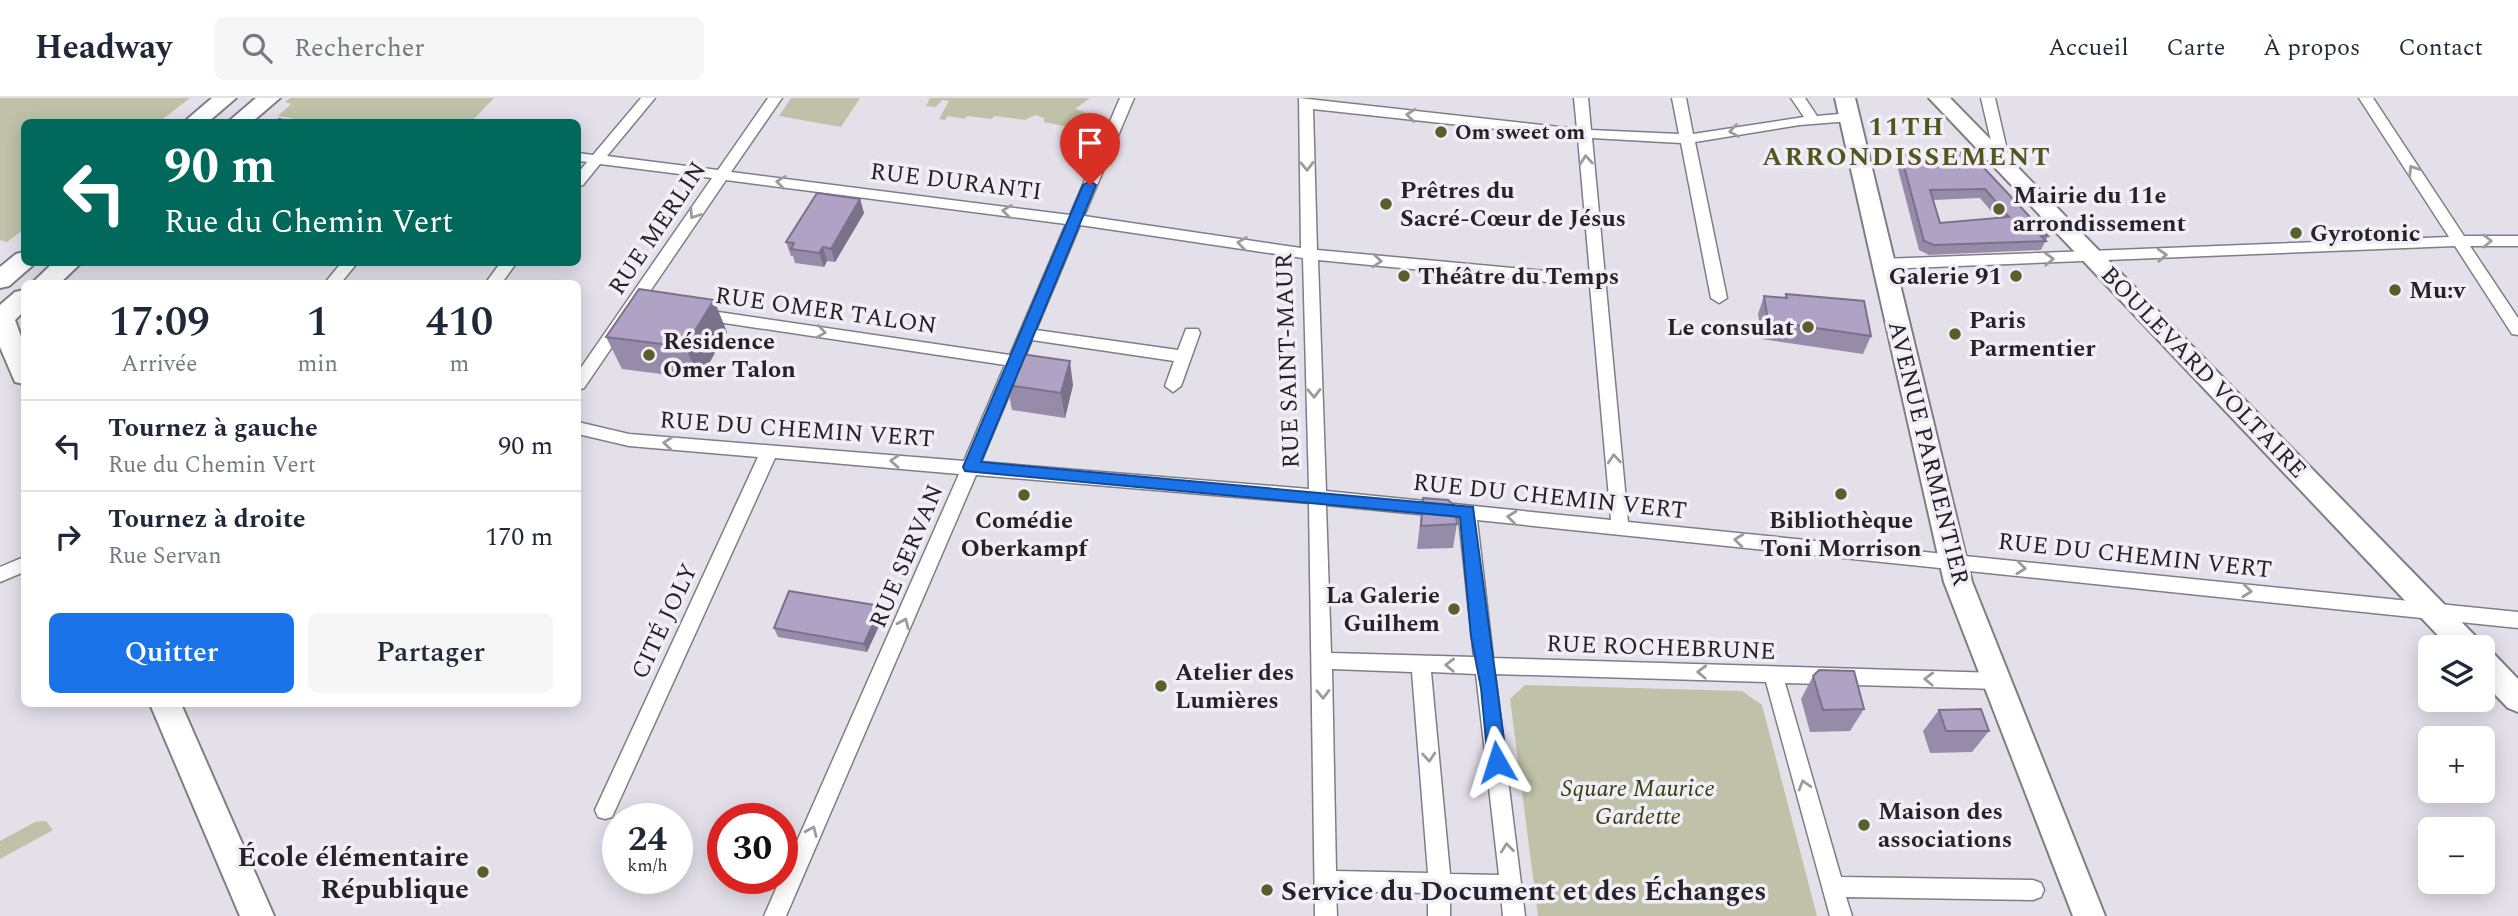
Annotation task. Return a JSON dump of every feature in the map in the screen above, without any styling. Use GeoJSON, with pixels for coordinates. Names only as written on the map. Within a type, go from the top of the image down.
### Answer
{"type":"FeatureCollection","features":[{"type":"Feature","properties":{"kind":"main road"},"geometry":{"type":"LineString","coordinates":[[199,119],[225,98]]}},
{"type":"Feature","properties":{"kind":"main road"},"geometry":{"type":"LineString","coordinates":[[243,119],[269,98]]}},
{"type":"Feature","properties":{"kind":"main road"},"geometry":{"type":"LineString","coordinates":[[0,280],[21,262]]}},
{"type":"Feature","properties":{"kind":"main road"},"geometry":{"type":"LineString","coordinates":[[48,280],[65,266]]}},
{"type":"Feature","properties":{"kind":"main road"},"geometry":{"type":"LineString","coordinates":[[21,300],[1,317],[21,368]]}},
{"type":"Feature","properties":{"kind":"main road"},"geometry":{"type":"LineString","coordinates":[[167,707],[254,915]]}},
{"type":"Feature","properties":{"kind":"street"},"geometry":{"type":"LineString","coordinates":[[581,178],[648,98]]}},
{"type":"Feature","properties":{"kind":"street","name":"RUE MERLIN"},"geometry":{"type":"LineString","coordinates":[[581,380],[639,306],[721,174],[775,98]]}},
{"type":"Feature","properties":{"kind":"street","name":"RUE SERVAN"},"geometry":{"type":"LineString","coordinates":[[775,916],[971,467],[1127,98]]}},
{"type":"Feature","properties":{"kind":"street"},"geometry":{"type":"LineString","coordinates":[[1581,98],[1620,527]]}},
{"type":"Feature","properties":{"kind":"street"},"geometry":{"type":"LineString","coordinates":[[1679,98],[1719,298]]}},
{"type":"Feature","properties":{"kind":"street"},"geometry":{"type":"LineString","coordinates":[[1798,98],[1813,119]]}},
{"type":"Feature","properties":{"kind":"street","name":"BOULEVARD VOLTAIRE"},"geometry":{"type":"LineString","coordinates":[[1940,98],[2457,635]]}},
{"type":"Feature","properties":{"kind":"street"},"geometry":{"type":"LineString","coordinates":[[1988,98],[2003,163]]}},
{"type":"Feature","properties":{"kind":"street"},"geometry":{"type":"LineString","coordinates":[[2366,98],[2518,330]]}},
{"type":"Feature","properties":{"kind":"street"},"geometry":{"type":"LineString","coordinates":[[1306,101],[1584,134],[1687,139],[1813,119],[1848,107]]}},
{"type":"Feature","properties":{"kind":"street","name":"RUE SAINT-MAUR"},"geometry":{"type":"LineString","coordinates":[[1306,101],[1322,661],[1326,916]]}},
{"type":"Feature","properties":{"kind":"street","name":"AVENUE PARMENTIER"},"geometry":{"type":"LineString","coordinates":[[1848,107],[1953,562],[2089,916]]}},
{"type":"Feature","properties":{"kind":"street","name":"RUE DURANTI"},"geometry":{"type":"LineString","coordinates":[[581,157],[1309,253],[1597,281]]}},
{"type":"Feature","properties":{"kind":"street"},"geometry":{"type":"LineString","coordinates":[[1883,264],[2459,241],[2518,241]]}},
{"type":"Feature","properties":{"kind":"street"},"geometry":{"type":"LineString","coordinates":[[335,280],[347,266]]}},
{"type":"Feature","properties":{"kind":"street"},"geometry":{"type":"LineString","coordinates":[[495,280],[507,266]]}},
{"type":"Feature","properties":{"kind":"street","name":"RUE OMER TALON"},"geometry":{"type":"LineString","coordinates":[[687,313],[1014,361]]}},
{"type":"Feature","properties":{"kind":"street"},"geometry":{"type":"LineString","coordinates":[[1173,386],[1192,333]]}},
{"type":"Feature","properties":{"kind":"street"},"geometry":{"type":"LineString","coordinates":[[1026,334],[1184,357]]}},
{"type":"Feature","properties":{"kind":"street","name":"RUE DU CHEMIN VERT"},"geometry":{"type":"LineString","coordinates":[[581,429],[629,440],[971,467],[1467,512],[2518,620]]}},
{"type":"Feature","properties":{"kind":"street","name":"CITÉ JOLY"},"geometry":{"type":"LineString","coordinates":[[608,803],[769,452]]}},
{"type":"Feature","properties":{"kind":"street"},"geometry":{"type":"LineString","coordinates":[[1467,512],[1514,916]]}},
{"type":"Feature","properties":{"kind":"street"},"geometry":{"type":"LineString","coordinates":[[0,575],[21,565]]}},
{"type":"Feature","properties":{"kind":"street","name":"RUE ROCHEBRUNE"},"geometry":{"type":"LineString","coordinates":[[1322,661],[1998,681]]}},
{"type":"Feature","properties":{"kind":"street"},"geometry":{"type":"LineString","coordinates":[[1421,664],[1439,883],[1439,916]]}},
{"type":"Feature","properties":{"kind":"street"},"geometry":{"type":"LineString","coordinates":[[1773,674],[1841,916]]}},
{"type":"Feature","properties":{"kind":"street"},"geometry":{"type":"LineString","coordinates":[[2495,675],[2518,699]]}},
{"type":"Feature","properties":{"kind":"street"},"geometry":{"type":"LineString","coordinates":[[1325,881],[1510,885]]}},
{"type":"Feature","properties":{"kind":"street"},"geometry":{"type":"LineString","coordinates":[[1833,887],[2033,890]]}},
{"type":"Feature","properties":{"kind":"green space"},"geometry":{"type":"Polygon","coordinates":[[[0,98],[190,98],[163,119],[21,119],[21,231],[7,242],[0,240],[0,98]]]}},
{"type":"Feature","properties":{"kind":"green space"},"geometry":{"type":"Polygon","coordinates":[[[290,98],[494,98],[474,119],[295,119],[278,116],[291,104],[285,102],[290,98]]]}},
{"type":"Feature","properties":{"kind":"green space"},"geometry":{"type":"Polygon","coordinates":[[[791,98],[860,98],[841,127],[779,116],[791,98]]]}},
{"type":"Feature","properties":{"kind":"green space"},"geometry":{"type":"Polygon","coordinates":[[[930,98],[1090,98],[1075,109],[1086,114],[1080,122],[1087,134],[1073,134],[1074,130],[1068,129],[1069,127],[1044,122],[1044,118],[1035,115],[1025,120],[994,116],[992,119],[948,116],[945,120],[939,119],[949,101],[942,100],[936,107],[926,106],[930,98]]]}},
{"type":"Feature","properties":{"kind":"green space","name":"Square Maurice Gardette"},"geometry":{"type":"Polygon","coordinates":[[[1525,685],[1742,691],[1762,705],[1817,916],[1538,916],[1510,699],[1525,685]]]}},
{"type":"Feature","properties":{"kind":"green space"},"geometry":{"type":"Polygon","coordinates":[[[46,821],[53,830],[0,859],[0,841],[35,822],[46,821]]]}},
{"type":"Feature","properties":{"kind":"building","name":"Mairie du 11e arrondissement"},"geometry":{"type":"Polygon","coordinates":[[[1969,152],[2048,236],[2041,236],[2046,241],[1934,245],[1924,241],[1901,155],[1969,152]],[[1985,189],[1930,190],[1940,223],[2009,217],[1985,189]]]}},
{"type":"Feature","properties":{"kind":"building"},"geometry":{"type":"Polygon","coordinates":[[[817,193],[860,199],[831,249],[823,247],[819,253],[791,249],[794,243],[786,242],[817,193]]]}},
{"type":"Feature","properties":{"kind":"building"},"geometry":{"type":"Polygon","coordinates":[[[639,289],[714,300],[685,347],[606,337],[639,289]]]}},
{"type":"Feature","properties":{"kind":"building"},"geometry":{"type":"Polygon","coordinates":[[[1786,294],[1864,301],[1871,336],[1768,321],[1764,296],[1787,298],[1786,294]]]}},
{"type":"Feature","properties":{"kind":"building"},"geometry":{"type":"Polygon","coordinates":[[[1021,354],[1070,361],[1061,393],[1007,385],[1021,354]]]}},
{"type":"Feature","properties":{"kind":"building"},"geometry":{"type":"Polygon","coordinates":[[[1423,498],[1448,500],[1455,506],[1457,524],[1421,526],[1423,498]]]}},
{"type":"Feature","properties":{"kind":"building"},"geometry":{"type":"Polygon","coordinates":[[[789,591],[881,606],[864,644],[774,628],[789,591]]]}},
{"type":"Feature","properties":{"kind":"building"},"geometry":{"type":"Polygon","coordinates":[[[1819,670],[1854,671],[1864,709],[1823,710],[1813,676],[1819,670]]]}},
{"type":"Feature","properties":{"kind":"building"},"geometry":{"type":"Polygon","coordinates":[[[1981,709],[1989,731],[1946,731],[1939,710],[1981,709]]]}},
{"type":"Feature","properties":{"kind":"place","name":"Om sweet om"},"geometry":{"type":"Point","coordinates":[1441,132]}},
{"type":"Feature","properties":{"kind":"place","name":"Prêtres du Sacré-Cœur de Jésus"},"geometry":{"type":"Point","coordinates":[1386,204]}},
{"type":"Feature","properties":{"kind":"place","name":"Mairie du 11e arrondissement"},"geometry":{"type":"Point","coordinates":[1999,209]}},
{"type":"Feature","properties":{"kind":"place","name":"Gyrotonic"},"geometry":{"type":"Point","coordinates":[2296,233]}},
{"type":"Feature","properties":{"kind":"place","name":"Théâtre du Temps"},"geometry":{"type":"Point","coordinates":[1404,276]}},
{"type":"Feature","properties":{"kind":"place","name":"Galerie 91"},"geometry":{"type":"Point","coordinates":[2016,276]}},
{"type":"Feature","properties":{"kind":"place","name":"Mu:v"},"geometry":{"type":"Point","coordinates":[2395,290]}},
{"type":"Feature","properties":{"kind":"place","name":"Le consulat"},"geometry":{"type":"Point","coordinates":[1808,327]}},
{"type":"Feature","properties":{"kind":"place","name":"Paris Parmentier"},"geometry":{"type":"Point","coordinates":[1955,334]}},
{"type":"Feature","properties":{"kind":"place","name":"Résidence Omer Talon"},"geometry":{"type":"Point","coordinates":[649,355]}},
{"type":"Feature","properties":{"kind":"place","name":"Bibliothèque Toni Morrison"},"geometry":{"type":"Point","coordinates":[1841,494]}},
{"type":"Feature","properties":{"kind":"place","name":"Comédie Oberkampf"},"geometry":{"type":"Point","coordinates":[1024,495]}},
{"type":"Feature","properties":{"kind":"place","name":"La Galerie Guilhem"},"geometry":{"type":"Point","coordinates":[1454,609]}},
{"type":"Feature","properties":{"kind":"place","name":"Atelier des Lumières"},"geometry":{"type":"Point","coordinates":[1161,686]}},
{"type":"Feature","properties":{"kind":"place","name":"Maison des associations"},"geometry":{"type":"Point","coordinates":[1864,825]}},
{"type":"Feature","properties":{"kind":"place","name":"École élémentaire République"},"geometry":{"type":"Point","coordinates":[483,872]}},
{"type":"Feature","properties":{"kind":"place","name":"Service du Document et des Échanges"},"geometry":{"type":"Point","coordinates":[1267,890]}},
{"type":"Feature","properties":{"kind":"district","name":"11TH ARRONDISSEMENT"},"geometry":{"type":"Point","coordinates":[1907,141]}},
{"type":"Feature","properties":{"kind":"route"},"geometry":{"type":"LineString","coordinates":[[1090,185],[971,467],[1467,512],[1497,762]]}}]}
